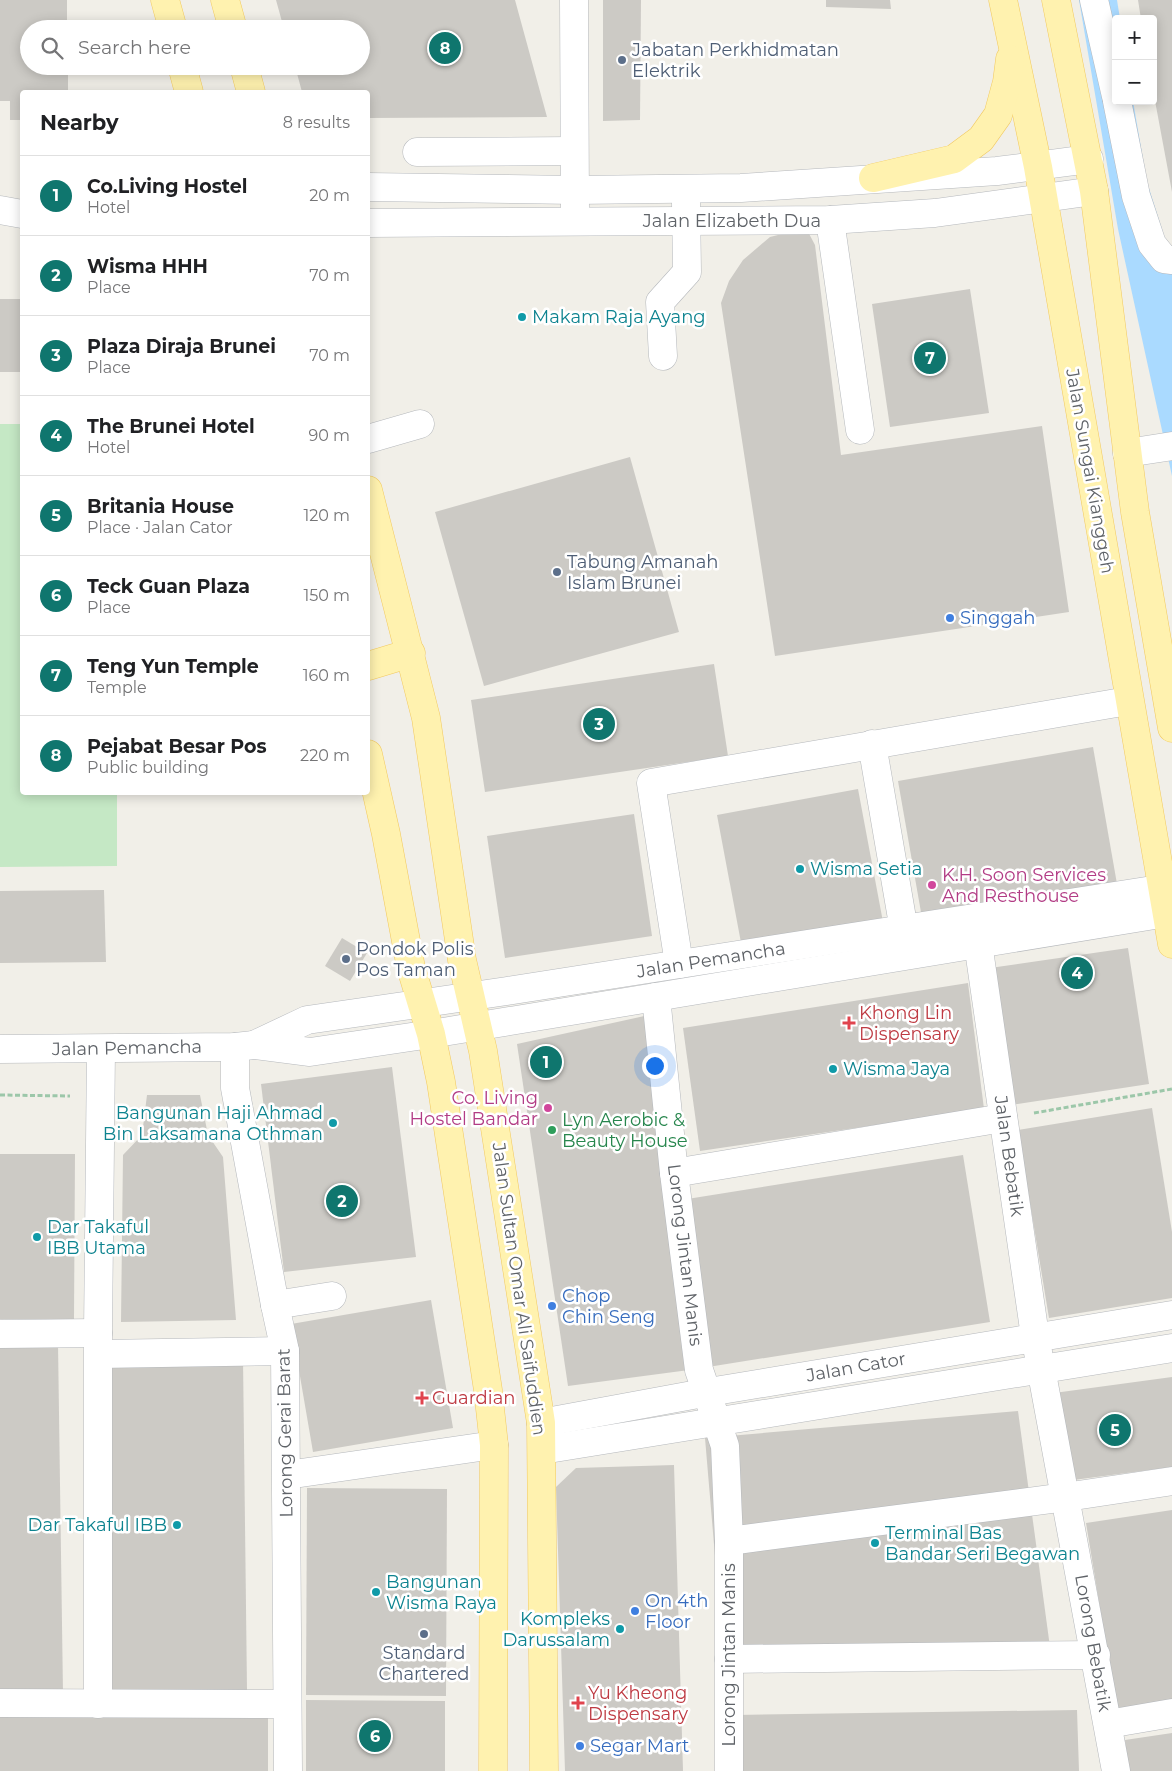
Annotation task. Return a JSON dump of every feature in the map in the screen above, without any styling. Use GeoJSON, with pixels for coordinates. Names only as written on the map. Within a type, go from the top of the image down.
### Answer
{"type":"FeatureCollection","features":[{"type":"Feature","properties":{"kind":"main road"},"geometry":{"type":"LineString","coordinates":[[165,0],[171,20]]}},
{"type":"Feature","properties":{"kind":"main road"},"geometry":{"type":"LineString","coordinates":[[225,0],[231,20]]}},
{"type":"Feature","properties":{"kind":"main road","name":"Jalan Sungai Kianggeh"},"geometry":{"type":"LineString","coordinates":[[1003,0],[1038,167],[1128,701],[1168,900],[1172,944]]}},
{"type":"Feature","properties":{"kind":"main road"},"geometry":{"type":"LineString","coordinates":[[1056,0],[1089,158],[1127,453],[1172,728]]}},
{"type":"Feature","properties":{"kind":"main road"},"geometry":{"type":"LineString","coordinates":[[873,178],[954,158],[981,139],[998,115],[1007,82],[1012,41]]}},
{"type":"Feature","properties":{"kind":"main road"},"geometry":{"type":"LineString","coordinates":[[184,75],[188,90]]}},
{"type":"Feature","properties":{"kind":"main road"},"geometry":{"type":"LineString","coordinates":[[246,75],[250,90]]}},
{"type":"Feature","properties":{"kind":"main road","name":"Jalan Sultan Omar Ali Saifuddien"},"geometry":{"type":"LineString","coordinates":[[370,498],[411,654],[429,736],[462,960],[478,1026],[541,1423],[544,1771]]}},
{"type":"Feature","properties":{"kind":"main road"},"geometry":{"type":"LineString","coordinates":[[370,665],[411,654]]}},
{"type":"Feature","properties":{"kind":"main road"},"geometry":{"type":"LineString","coordinates":[[370,763],[386,834],[411,968],[431,1034],[457,1184],[494,1445],[493,1771]]}},
{"type":"Feature","properties":{"kind":"street"},"geometry":{"type":"LineString","coordinates":[[574,0],[575,222]]}},
{"type":"Feature","properties":{"kind":"street"},"geometry":{"type":"LineString","coordinates":[[1094,0],[1112,79]]}},
{"type":"Feature","properties":{"kind":"street"},"geometry":{"type":"LineString","coordinates":[[1118,105],[1136,196],[1152,244],[1164,259],[1172,260]]}},
{"type":"Feature","properties":{"kind":"street"},"geometry":{"type":"LineString","coordinates":[[417,152],[574,151]]}},
{"type":"Feature","properties":{"kind":"street","name":"Jalan Elizabeth Dua"},"geometry":{"type":"LineString","coordinates":[[370,187],[574,190],[686,189],[789,185],[1038,167],[1089,158]]}},
{"type":"Feature","properties":{"kind":"street"},"geometry":{"type":"LineString","coordinates":[[663,356],[660,302],[687,272],[686,189]]}},
{"type":"Feature","properties":{"kind":"street","name":"Jalan Elizabeth Dua"},"geometry":{"type":"LineString","coordinates":[[370,224],[830,220],[936,213],[1094,191]]}},
{"type":"Feature","properties":{"kind":"street"},"geometry":{"type":"LineString","coordinates":[[0,209],[20,204]]}},
{"type":"Feature","properties":{"kind":"street"},"geometry":{"type":"LineString","coordinates":[[0,209],[20,214]]}},
{"type":"Feature","properties":{"kind":"street"},"geometry":{"type":"LineString","coordinates":[[830,220],[860,430]]}},
{"type":"Feature","properties":{"kind":"street"},"geometry":{"type":"LineString","coordinates":[[370,437],[420,424]]}},
{"type":"Feature","properties":{"kind":"street"},"geometry":{"type":"LineString","coordinates":[[1127,453],[1164,447]]}},
{"type":"Feature","properties":{"kind":"street"},"geometry":{"type":"LineString","coordinates":[[679,964],[651,783],[1128,701]]}},
{"type":"Feature","properties":{"kind":"street"},"geometry":{"type":"LineString","coordinates":[[872,744],[904,930]]}},
{"type":"Feature","properties":{"kind":"street","name":"Jalan Pemancha"},"geometry":{"type":"LineString","coordinates":[[244,1046],[307,1020],[904,930],[1168,900]]}},
{"type":"Feature","properties":{"kind":"street","name":"Jalan Pemancha"},"geometry":{"type":"LineString","coordinates":[[0,1049],[244,1046],[310,1052],[431,1034],[978,944],[1168,900]]}},
{"type":"Feature","properties":{"kind":"street","name":"Jalan Bebatik"},"geometry":{"type":"LineString","coordinates":[[978,944],[1040,1368]]}},
{"type":"Feature","properties":{"kind":"street","name":"Lorong Jintan Manis"},"geometry":{"type":"LineString","coordinates":[[656,997],[674,1172],[699,1370],[709,1392],[725,1446],[729,1541],[729,1771]]}},
{"type":"Feature","properties":{"kind":"street","name":"Lorong Gerai Barat"},"geometry":{"type":"LineString","coordinates":[[244,1046],[235,1088],[285,1351],[288,1771]]}},
{"type":"Feature","properties":{"kind":"street"},"geometry":{"type":"LineString","coordinates":[[98,1704],[98,1344],[101,1048]]}},
{"type":"Feature","properties":{"kind":"street"},"geometry":{"type":"LineString","coordinates":[[674,1172],[1004,1118]]}},
{"type":"Feature","properties":{"kind":"street"},"geometry":{"type":"LineString","coordinates":[[275,1305],[332,1296]]}},
{"type":"Feature","properties":{"kind":"street","name":"Jalan Cator"},"geometry":{"type":"LineString","coordinates":[[541,1423],[1035,1336],[1172,1315]]}},
{"type":"Feature","properties":{"kind":"street"},"geometry":{"type":"LineString","coordinates":[[0,1334],[98,1344],[285,1351]]}},
{"type":"Feature","properties":{"kind":"street","name":"Jalan Cator"},"geometry":{"type":"LineString","coordinates":[[542,1450],[1172,1348]]}},
{"type":"Feature","properties":{"kind":"street","name":"Lorong Bebatik"},"geometry":{"type":"LineString","coordinates":[[1040,1368],[1096,1655],[1116,1771]]}},
{"type":"Feature","properties":{"kind":"street"},"geometry":{"type":"LineString","coordinates":[[287,1475],[494,1445]]}},
{"type":"Feature","properties":{"kind":"street"},"geometry":{"type":"LineString","coordinates":[[729,1541],[1066,1497],[1172,1481]]}},
{"type":"Feature","properties":{"kind":"street"},"geometry":{"type":"LineString","coordinates":[[730,1658],[1096,1655]]}},
{"type":"Feature","properties":{"kind":"street"},"geometry":{"type":"LineString","coordinates":[[0,1703],[287,1704]]}},
{"type":"Feature","properties":{"kind":"street"},"geometry":{"type":"LineString","coordinates":[[1108,1724],[1172,1713]]}},
{"type":"Feature","properties":{"kind":"path"},"geometry":{"type":"LineString","coordinates":[[1004,1118],[1172,1089]]}},
{"type":"Feature","properties":{"kind":"path"},"geometry":{"type":"LineString","coordinates":[[0,1095],[101,1096]]}},
{"type":"Feature","properties":{"kind":"green space"},"geometry":{"type":"Polygon","coordinates":[[[0,424],[20,424],[20,795],[117,795],[117,866],[0,867],[0,424]]]}},
{"type":"Feature","properties":{"kind":"water"},"geometry":{"type":"Polygon","coordinates":[[[1079,0],[1117,0],[1119,15],[1112,15],[1112,105],[1134,105],[1147,182],[1172,261],[1172,476],[1118,229],[1079,0]]]}},
{"type":"Feature","properties":{"kind":"building"},"geometry":{"type":"Polygon","coordinates":[[[0,0],[67,0],[67,20],[20,20],[20,75],[68,75],[68,90],[20,90],[20,120],[10,120],[10,101],[0,101],[0,0]]]}},
{"type":"Feature","properties":{"kind":"building"},"geometry":{"type":"Polygon","coordinates":[[[276,0],[515,0],[547,117],[370,118],[370,90],[301,90],[297,75],[370,75],[370,20],[282,20],[276,0]]]}},
{"type":"Feature","properties":{"kind":"building","name":"Jabatan Perkhidmatan Elektrik"},"geometry":{"type":"Polygon","coordinates":[[[603,0],[641,0],[640,120],[603,121],[603,0]]]}},
{"type":"Feature","properties":{"kind":"building"},"geometry":{"type":"Polygon","coordinates":[[[826,0],[890,0],[891,9],[826,7],[826,0]]]}},
{"type":"Feature","properties":{"kind":"building"},"geometry":{"type":"Polygon","coordinates":[[[1138,0],[1172,0],[1172,192],[1156,105],[1157,15],[1140,15],[1138,0]]]}},
{"type":"Feature","properties":{"kind":"building"},"geometry":{"type":"Polygon","coordinates":[[[806,228],[815,245],[841,455],[1042,426],[1069,612],[775,656],[721,303],[729,281],[743,260],[770,237],[806,228]]]}},
{"type":"Feature","properties":{"kind":"building"},"geometry":{"type":"Polygon","coordinates":[[[970,289],[989,413],[890,427],[872,304],[970,289]]]}},
{"type":"Feature","properties":{"kind":"building"},"geometry":{"type":"Polygon","coordinates":[[[0,299],[20,299],[20,372],[0,372],[0,299]]]}},
{"type":"Feature","properties":{"kind":"building","name":"Tabung Amanah Islam Brunei"},"geometry":{"type":"Polygon","coordinates":[[[630,457],[679,632],[484,686],[435,512],[630,457]]]}},
{"type":"Feature","properties":{"kind":"building"},"geometry":{"type":"Polygon","coordinates":[[[714,664],[728,756],[485,792],[471,700],[714,664]]]}},
{"type":"Feature","properties":{"kind":"building"},"geometry":{"type":"Polygon","coordinates":[[[1093,747],[1117,884],[922,918],[898,781],[1093,747]]]}},
{"type":"Feature","properties":{"kind":"building","name":"Wisma Setia"},"geometry":{"type":"Polygon","coordinates":[[[858,789],[883,922],[742,948],[717,815],[858,789]]]}},
{"type":"Feature","properties":{"kind":"building"},"geometry":{"type":"Polygon","coordinates":[[[634,814],[652,936],[505,958],[487,836],[634,814]]]}},
{"type":"Feature","properties":{"kind":"building"},"geometry":{"type":"Polygon","coordinates":[[[104,890],[106,962],[0,963],[0,891],[104,890]]]}},
{"type":"Feature","properties":{"kind":"building","name":"Pondok Polis Pos Taman"},"geometry":{"type":"Polygon","coordinates":[[[342,938],[367,953],[350,981],[325,966],[342,938]]]}},
{"type":"Feature","properties":{"kind":"building"},"geometry":{"type":"Polygon","coordinates":[[[1128,948],[1149,1084],[1011,1105],[990,968],[1128,948]]]}},
{"type":"Feature","properties":{"kind":"building","name":"Wisma Jaya"},"geometry":{"type":"Polygon","coordinates":[[[968,983],[984,1109],[700,1151],[683,1028],[968,983]]]}},
{"type":"Feature","properties":{"kind":"building"},"geometry":{"type":"Polygon","coordinates":[[[649,1015],[689,1370],[568,1386],[517,1044],[649,1015]]]}},
{"type":"Feature","properties":{"kind":"building"},"geometry":{"type":"Polygon","coordinates":[[[392,1067],[416,1257],[284,1272],[261,1084],[392,1067]]]}},
{"type":"Feature","properties":{"kind":"building"},"geometry":{"type":"Polygon","coordinates":[[[147,1095],[200,1095],[208,1135],[223,1157],[236,1320],[121,1322],[123,1155],[142,1135],[147,1095]]]}},
{"type":"Feature","properties":{"kind":"building"},"geometry":{"type":"Polygon","coordinates":[[[1152,1108],[1172,1232],[1172,1298],[1049,1318],[1018,1130],[1152,1108]]]}},
{"type":"Feature","properties":{"kind":"building","name":"Dar Takaful IBB Utama"},"geometry":{"type":"Polygon","coordinates":[[[0,1154],[75,1154],[74,1319],[0,1319],[0,1154]]]}},
{"type":"Feature","properties":{"kind":"building"},"geometry":{"type":"Polygon","coordinates":[[[963,1155],[990,1322],[708,1367],[681,1200],[963,1155]]]}},
{"type":"Feature","properties":{"kind":"building"},"geometry":{"type":"Polygon","coordinates":[[[431,1300],[453,1428],[313,1452],[291,1324],[431,1300]]]}},
{"type":"Feature","properties":{"kind":"building"},"geometry":{"type":"Polygon","coordinates":[[[0,1342],[58,1343],[63,1694],[0,1694],[0,1342]]]}},
{"type":"Feature","properties":{"kind":"building","name":"Dar Takaful IBB"},"geometry":{"type":"Polygon","coordinates":[[[243,1358],[247,1690],[111,1691],[107,1360],[243,1358]]]}},
{"type":"Feature","properties":{"kind":"building"},"geometry":{"type":"Polygon","coordinates":[[[1172,1377],[1172,1467],[1066,1481],[1054,1393],[1172,1377]]]}},
{"type":"Feature","properties":{"kind":"building","name":"Terminal Bas Bandar Seri Begawan"},"geometry":{"type":"Polygon","coordinates":[[[1018,1411],[1050,1647],[725,1674],[705,1438],[1018,1411]]]}},
{"type":"Feature","properties":{"kind":"building","name":"Kompleks Darussalam"},"geometry":{"type":"Polygon","coordinates":[[[674,1465],[683,1771],[565,1771],[556,1487],[576,1468],[674,1465]]]}},
{"type":"Feature","properties":{"kind":"building","name":"Bangunan Wisma Raya"},"geometry":{"type":"Polygon","coordinates":[[[307,1488],[447,1489],[446,1696],[306,1695],[307,1488]]]}},
{"type":"Feature","properties":{"kind":"building"},"geometry":{"type":"Polygon","coordinates":[[[1172,1510],[1172,1702],[1117,1711],[1086,1523],[1172,1510]]]}},
{"type":"Feature","properties":{"kind":"building"},"geometry":{"type":"Polygon","coordinates":[[[306,1700],[445,1701],[445,1771],[306,1771],[306,1700]]]}},
{"type":"Feature","properties":{"kind":"building"},"geometry":{"type":"Polygon","coordinates":[[[1077,1710],[1079,1771],[737,1771],[736,1715],[1077,1710]]]}},
{"type":"Feature","properties":{"kind":"building"},"geometry":{"type":"Polygon","coordinates":[[[0,1715],[268,1716],[268,1771],[0,1771],[0,1715]]]}},
{"type":"Feature","properties":{"kind":"building"},"geometry":{"type":"Polygon","coordinates":[[[1172,1733],[1172,1771],[1129,1771],[1125,1740],[1172,1733]]]}},
{"type":"Feature","properties":{"kind":"place","name":"Pejabat Besar Pos"},"geometry":{"type":"Point","coordinates":[445,48]}},
{"type":"Feature","properties":{"kind":"place","name":"Jabatan Perkhidmatan Elektrik"},"geometry":{"type":"Point","coordinates":[622,60]}},
{"type":"Feature","properties":{"kind":"place","name":"Makam Raja Ayang"},"geometry":{"type":"Point","coordinates":[522,317]}},
{"type":"Feature","properties":{"kind":"place","name":"Teng Yun Temple"},"geometry":{"type":"Point","coordinates":[930,358]}},
{"type":"Feature","properties":{"kind":"place","name":"Tabung Amanah Islam Brunei"},"geometry":{"type":"Point","coordinates":[557,572]}},
{"type":"Feature","properties":{"kind":"place","name":"Singgah"},"geometry":{"type":"Point","coordinates":[950,618]}},
{"type":"Feature","properties":{"kind":"place","name":"Plaza Diraja Brunei"},"geometry":{"type":"Point","coordinates":[599,724]}},
{"type":"Feature","properties":{"kind":"place","name":"Wisma Setia"},"geometry":{"type":"Point","coordinates":[800,869]}},
{"type":"Feature","properties":{"kind":"place","name":"K.H. Soon Services And Resthouse"},"geometry":{"type":"Point","coordinates":[932,885]}},
{"type":"Feature","properties":{"kind":"place","name":"Pondok Polis Pos Taman"},"geometry":{"type":"Point","coordinates":[346,959]}},
{"type":"Feature","properties":{"kind":"place","name":"The Brunei Hotel"},"geometry":{"type":"Point","coordinates":[1077,973]}},
{"type":"Feature","properties":{"kind":"place","name":"Khong Lin Dispensary"},"geometry":{"type":"Point","coordinates":[849,1023]}},
{"type":"Feature","properties":{"kind":"place","name":"Co.Living Hostel"},"geometry":{"type":"Point","coordinates":[546,1062]}},
{"type":"Feature","properties":{"kind":"place","name":"Wisma Jaya"},"geometry":{"type":"Point","coordinates":[833,1069]}},
{"type":"Feature","properties":{"kind":"place","name":"Co. Living Hostel Bandar"},"geometry":{"type":"Point","coordinates":[548,1108]}},
{"type":"Feature","properties":{"kind":"place","name":"Bangunan Haji Ahmad Bin Laksamana Othman"},"geometry":{"type":"Point","coordinates":[333,1123]}},
{"type":"Feature","properties":{"kind":"place","name":"Lyn Aerobic & Beauty House"},"geometry":{"type":"Point","coordinates":[552,1130]}},
{"type":"Feature","properties":{"kind":"place","name":"Wisma HHH"},"geometry":{"type":"Point","coordinates":[342,1201]}},
{"type":"Feature","properties":{"kind":"place","name":"Dar Takaful IBB Utama"},"geometry":{"type":"Point","coordinates":[37,1237]}},
{"type":"Feature","properties":{"kind":"place","name":"Chop Chin Seng"},"geometry":{"type":"Point","coordinates":[552,1306]}},
{"type":"Feature","properties":{"kind":"place","name":"Guardian"},"geometry":{"type":"Point","coordinates":[422,1398]}},
{"type":"Feature","properties":{"kind":"place","name":"Britania House"},"geometry":{"type":"Point","coordinates":[1115,1430]}},
{"type":"Feature","properties":{"kind":"place","name":"Dar Takaful IBB"},"geometry":{"type":"Point","coordinates":[177,1525]}},
{"type":"Feature","properties":{"kind":"place","name":"Terminal Bas Bandar Seri Begawan"},"geometry":{"type":"Point","coordinates":[875,1543]}},
{"type":"Feature","properties":{"kind":"place","name":"Bangunan Wisma Raya"},"geometry":{"type":"Point","coordinates":[376,1592]}},
{"type":"Feature","properties":{"kind":"place","name":"On 4th Floor"},"geometry":{"type":"Point","coordinates":[635,1611]}},
{"type":"Feature","properties":{"kind":"place","name":"Kompleks Darussalam"},"geometry":{"type":"Point","coordinates":[620,1629]}},
{"type":"Feature","properties":{"kind":"place","name":"Standard Chartered"},"geometry":{"type":"Point","coordinates":[424,1634]}},
{"type":"Feature","properties":{"kind":"place","name":"Yu Kheong Dispensary"},"geometry":{"type":"Point","coordinates":[578,1703]}},
{"type":"Feature","properties":{"kind":"place","name":"Teck Guan Plaza"},"geometry":{"type":"Point","coordinates":[375,1736]}},
{"type":"Feature","properties":{"kind":"place","name":"Segar Mart"},"geometry":{"type":"Point","coordinates":[580,1746]}}]}
